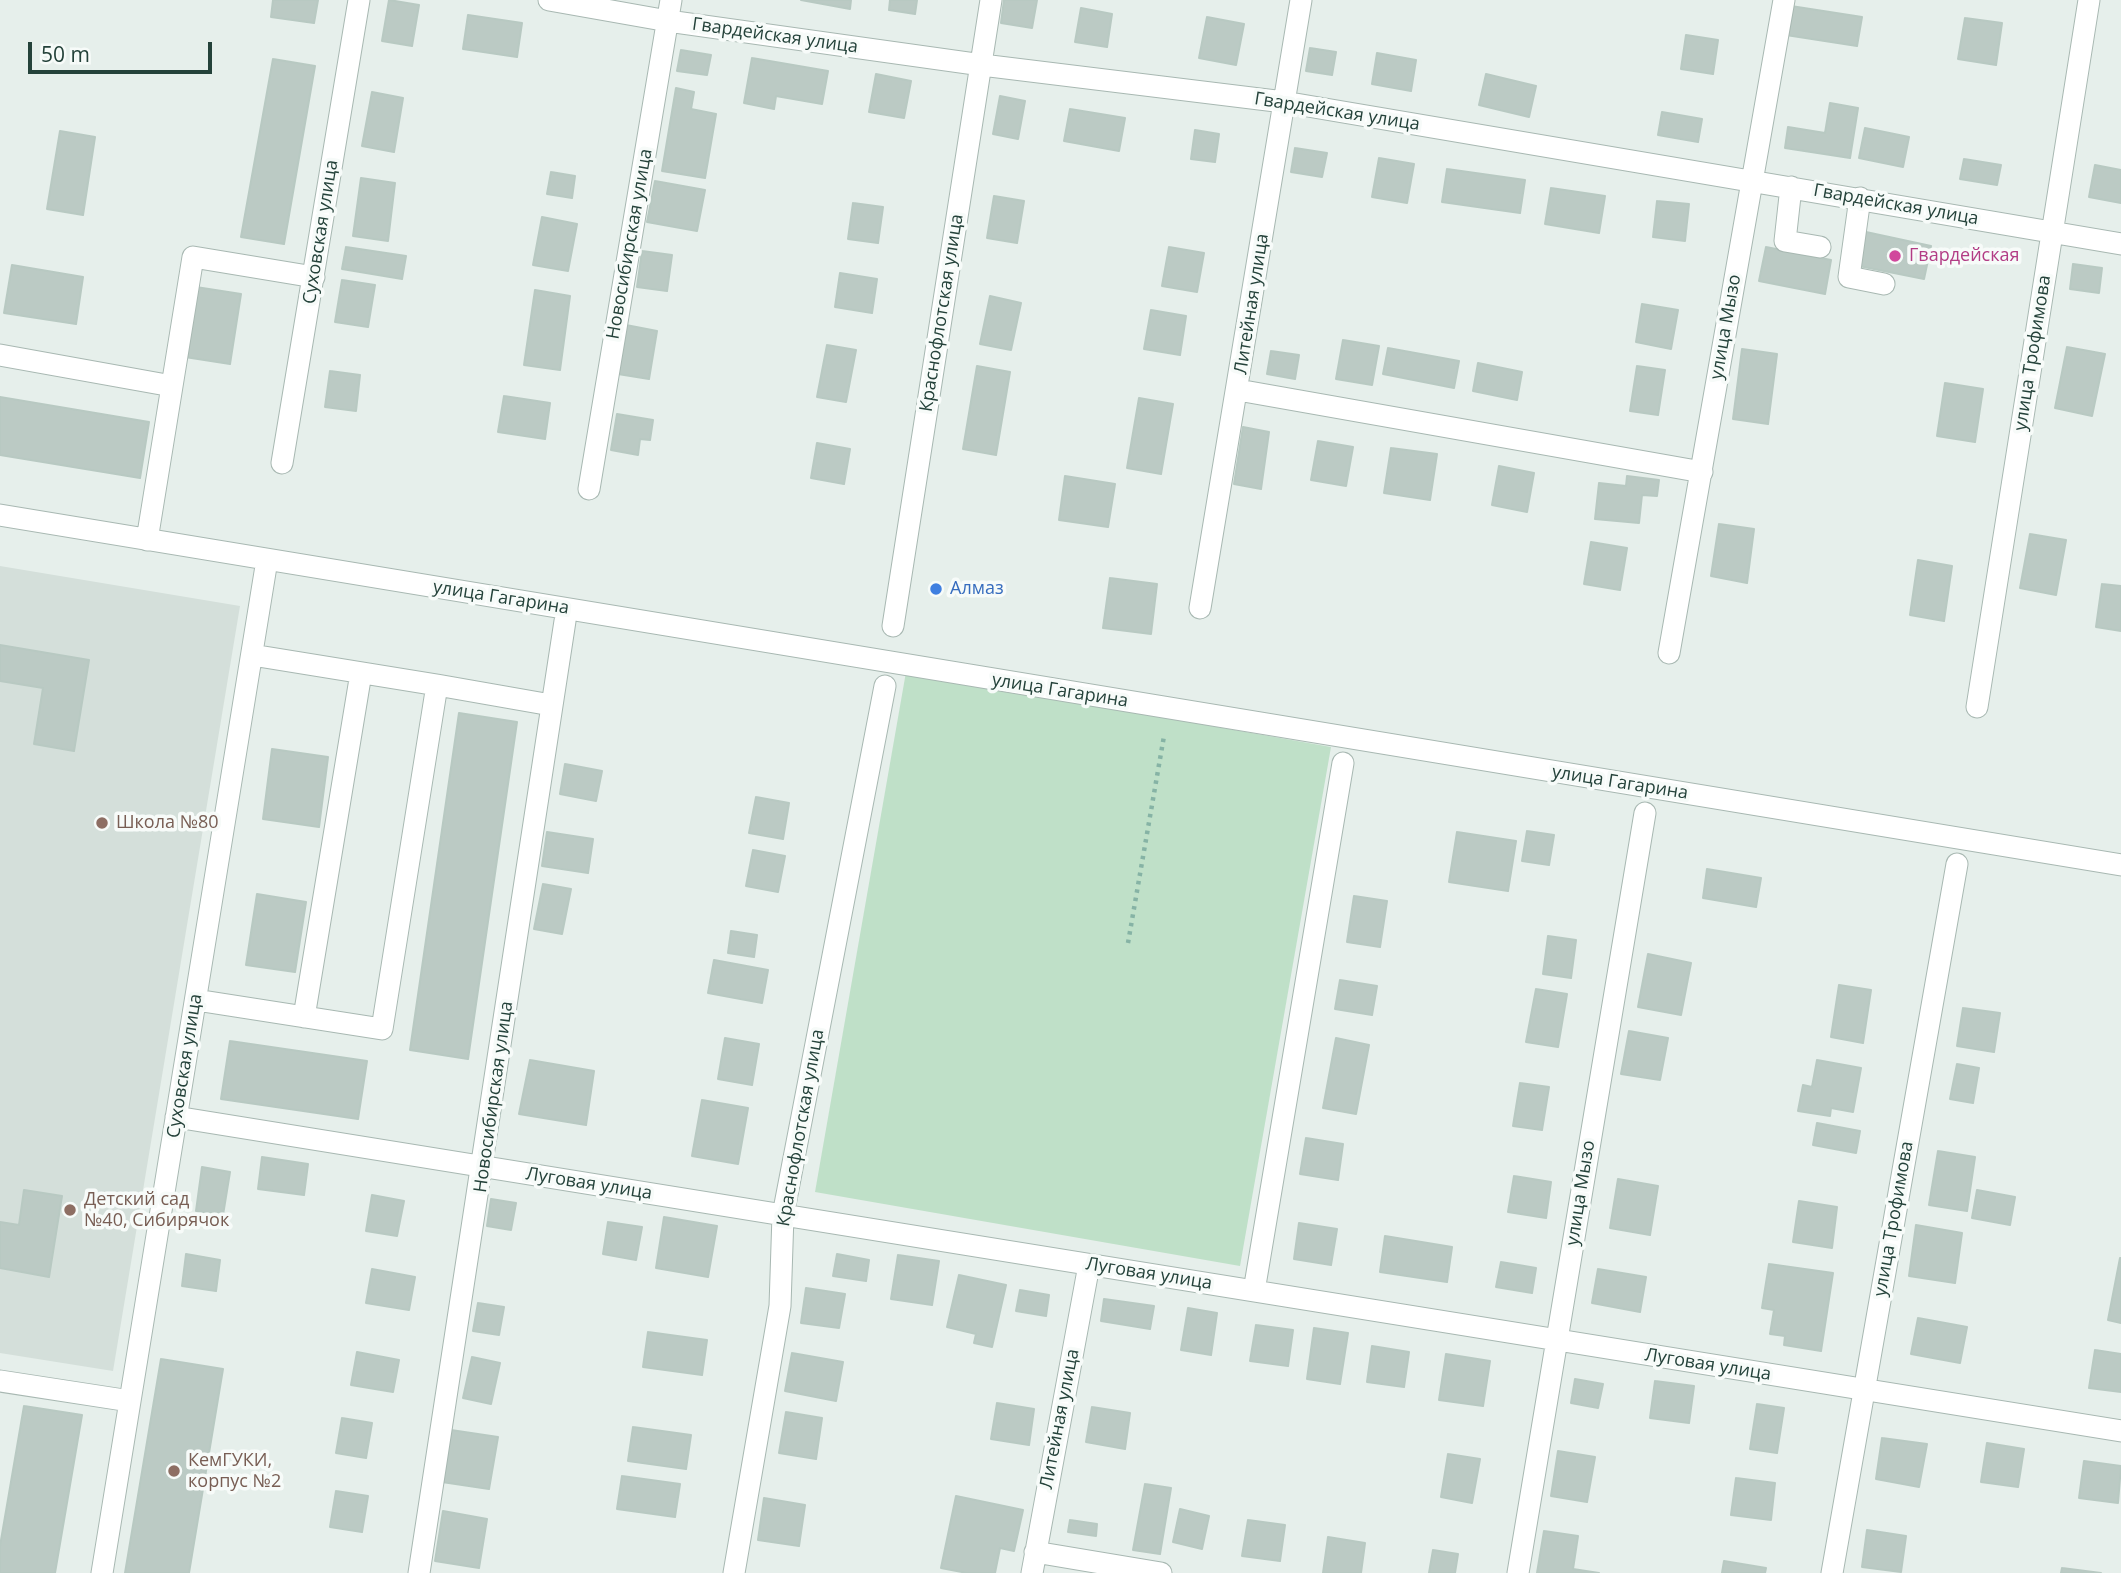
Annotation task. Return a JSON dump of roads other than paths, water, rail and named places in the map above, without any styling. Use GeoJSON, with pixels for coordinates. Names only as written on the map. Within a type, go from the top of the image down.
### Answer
{"type":"FeatureCollection","features":[{"type":"Feature","properties":{"kind":"street","name":"Суховская улица"},"geometry":{"type":"LineString","coordinates":[[282,463],[359,0]]}},
{"type":"Feature","properties":{"kind":"street","name":"Гвардейская улица"},"geometry":{"type":"LineString","coordinates":[[549,0],[670,10],[982,65],[1284,102],[2121,244]]}},
{"type":"Feature","properties":{"kind":"street","name":"Краснофлотская улица"},"geometry":{"type":"LineString","coordinates":[[892,626],[991,0]]}},
{"type":"Feature","properties":{"kind":"street","name":"Литейная улица"},"geometry":{"type":"LineString","coordinates":[[1200,608],[1301,0]]}},
{"type":"Feature","properties":{"kind":"street","name":"улица Мызо"},"geometry":{"type":"LineString","coordinates":[[1669,653],[1784,0]]}},
{"type":"Feature","properties":{"kind":"street","name":"улица Трофимова"},"geometry":{"type":"LineString","coordinates":[[1977,707],[2089,0]]}},
{"type":"Feature","properties":{"kind":"street","name":"Новосибирская улица"},"geometry":{"type":"LineString","coordinates":[[589,489],[670,10]]}},
{"type":"Feature","properties":{"kind":"street"},"geometry":{"type":"LineString","coordinates":[[1791,187],[1785,241],[1820,247]]}},
{"type":"Feature","properties":{"kind":"street"},"geometry":{"type":"LineString","coordinates":[[1860,198],[1849,277],[1884,284]]}},
{"type":"Feature","properties":{"kind":"street"},"geometry":{"type":"LineString","coordinates":[[147,540],[193,257],[314,277]]}},
{"type":"Feature","properties":{"kind":"street"},"geometry":{"type":"LineString","coordinates":[[0,355],[172,386]]}},
{"type":"Feature","properties":{"kind":"street"},"geometry":{"type":"LineString","coordinates":[[1238,390],[1702,472]]}},
{"type":"Feature","properties":{"kind":"street","name":"улица Гагарина"},"geometry":{"type":"LineString","coordinates":[[0,516],[2121,866]]}},
{"type":"Feature","properties":{"kind":"street","name":"Суховская улица"},"geometry":{"type":"LineString","coordinates":[[102,1573],[267,560]]}},
{"type":"Feature","properties":{"kind":"street","name":"Новосибирская улица"},"geometry":{"type":"LineString","coordinates":[[419,1573],[484,1167],[565,621]]}},
{"type":"Feature","properties":{"kind":"street"},"geometry":{"type":"LineString","coordinates":[[252,656],[551,705]]}},
{"type":"Feature","properties":{"kind":"street"},"geometry":{"type":"LineString","coordinates":[[304,1017],[361,673]]}},
{"type":"Feature","properties":{"kind":"street"},"geometry":{"type":"LineString","coordinates":[[195,1000],[382,1029],[437,685]]}},
{"type":"Feature","properties":{"kind":"street","name":"Краснофлотская улица"},"geometry":{"type":"LineString","coordinates":[[734,1573],[780,1306],[783,1215],[885,686]]}},
{"type":"Feature","properties":{"kind":"street"},"geometry":{"type":"LineString","coordinates":[[1254,1292],[1343,763]]}},
{"type":"Feature","properties":{"kind":"street","name":"улица Мызо"},"geometry":{"type":"LineString","coordinates":[[1518,1573],[1645,813]]}},
{"type":"Feature","properties":{"kind":"street","name":"улица Трофимова"},"geometry":{"type":"LineString","coordinates":[[1832,1573],[1956,864]]}},
{"type":"Feature","properties":{"kind":"street","name":"Луговая улица"},"geometry":{"type":"LineString","coordinates":[[176,1117],[2121,1431]]}},
{"type":"Feature","properties":{"kind":"street","name":"Литейная улица"},"geometry":{"type":"LineString","coordinates":[[1033,1563],[1089,1265]]}},
{"type":"Feature","properties":{"kind":"street"},"geometry":{"type":"LineString","coordinates":[[0,1381],[130,1401]]}},
{"type":"Feature","properties":{"kind":"street"},"geometry":{"type":"LineString","coordinates":[[1033,1563],[1161,1573]]}},
{"type":"Feature","properties":{"kind":"place","name":"Гвардейская"},"geometry":{"type":"Point","coordinates":[1895,256]}},
{"type":"Feature","properties":{"kind":"place","name":"Алмаз"},"geometry":{"type":"Point","coordinates":[936,589]}},
{"type":"Feature","properties":{"kind":"place","name":"Школа №80"},"geometry":{"type":"Point","coordinates":[102,823]}},
{"type":"Feature","properties":{"kind":"place","name":"Детский сад №40, Сибирячок"},"geometry":{"type":"Point","coordinates":[70,1210]}},
{"type":"Feature","properties":{"kind":"place","name":"КемГУКИ, корпус №2"},"geometry":{"type":"Point","coordinates":[174,1471]}}]}
